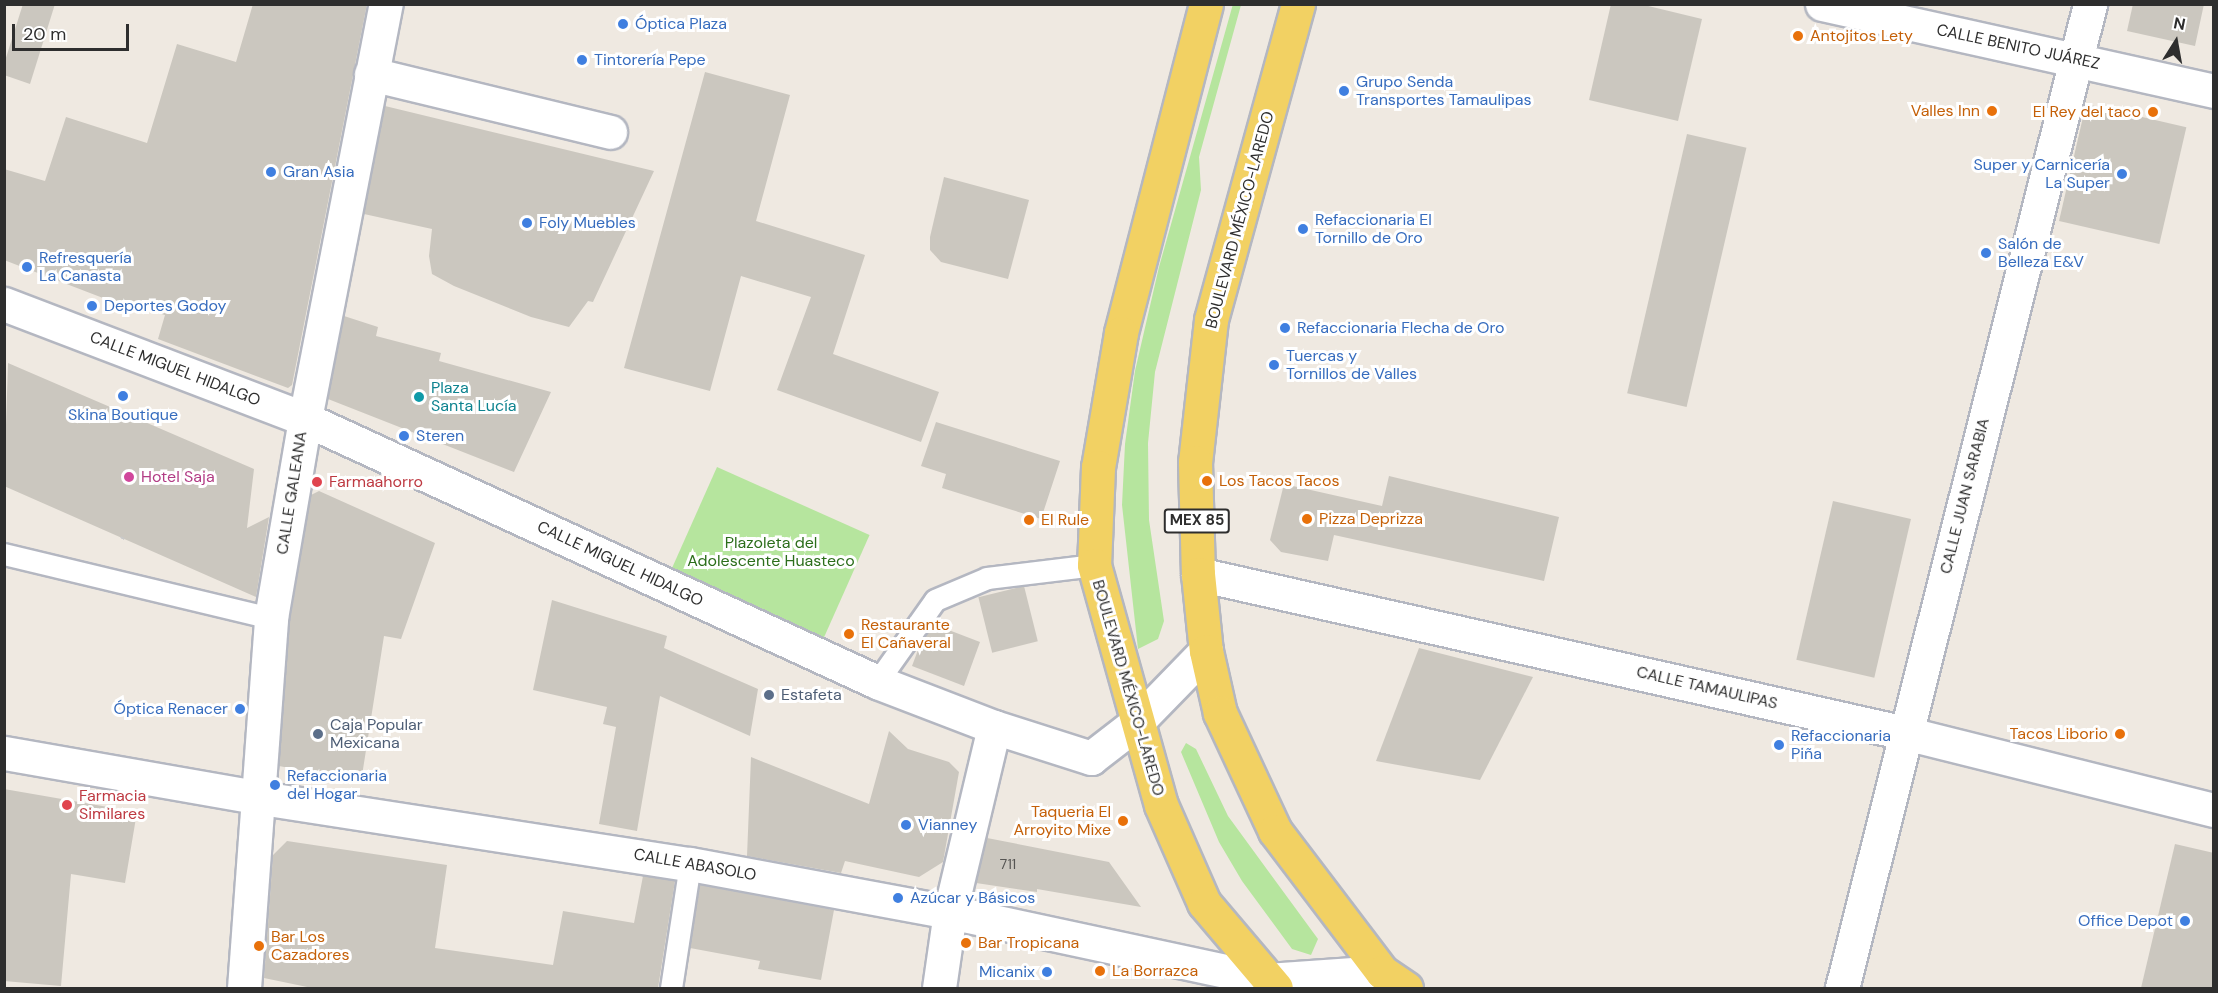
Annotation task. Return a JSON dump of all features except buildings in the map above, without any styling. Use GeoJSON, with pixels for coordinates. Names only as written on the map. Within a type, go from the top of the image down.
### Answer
{"type":"FeatureCollection","features":[{"type":"Feature","properties":{"kind":"main road","name":"BOULEVARD MÉXICO-LAREDO"},"geometry":{"type":"LineString","coordinates":[[1206,4],[1121,333],[1098,467],[1094,565],[1136,724],[1161,806],[1204,903],[1272,984]]}},
{"type":"Feature","properties":{"kind":"main road","name":"BOULEVARD MÉXICO-LAREDO"},"geometry":{"type":"LineString","coordinates":[[1298,4],[1211,320],[1195,462],[1198,574],[1206,651],[1220,713],[1275,831],[1394,980]]}},
{"type":"Feature","properties":{"kind":"street","name":"CALLE GALEANA"},"geometry":{"type":"LineString","coordinates":[[244,988],[255,797],[271,618],[305,418],[386,4]]}},
{"type":"Feature","properties":{"kind":"street","name":"CALLE BENITO JUÁREZ"},"geometry":{"type":"LineString","coordinates":[[1822,4],[2214,91]]}},
{"type":"Feature","properties":{"kind":"street","name":"CALLE JUAN SARABIA"},"geometry":{"type":"LineString","coordinates":[[1842,988],[2090,4]]}},
{"type":"Feature","properties":{"kind":"street"},"geometry":{"type":"LineString","coordinates":[[371,74],[610,132]]}},
{"type":"Feature","properties":{"kind":"street","name":"CALLE MIGUEL HIDALGO"},"geometry":{"type":"LineString","coordinates":[[4,304],[305,418],[877,682],[993,727],[1091,758],[1136,724],[1206,651]]}},
{"type":"Feature","properties":{"kind":"street","name":"CALLE TAMAULIPAS"},"geometry":{"type":"LineString","coordinates":[[1198,574],[1905,733],[2214,810]]}},
{"type":"Feature","properties":{"kind":"street"},"geometry":{"type":"LineString","coordinates":[[939,988],[950,912],[993,727]]}},
{"type":"Feature","properties":{"kind":"street","name":"CALLE ABASOLO"},"geometry":{"type":"LineString","coordinates":[[4,753],[255,797],[690,864],[950,912],[1272,984],[1394,980]]}},
{"type":"Feature","properties":{"kind":"lane"},"geometry":{"type":"LineString","coordinates":[[4,554],[271,618]]}},
{"type":"Feature","properties":{"kind":"lane"},"geometry":{"type":"LineString","coordinates":[[877,682],[936,600],[987,578],[1094,565]]}},
{"type":"Feature","properties":{"kind":"lane"},"geometry":{"type":"LineString","coordinates":[[671,988],[690,864]]}},
{"type":"Feature","properties":{"kind":"green space"},"geometry":{"type":"Polygon","coordinates":[[[1233,4],[1241,5],[1199,157],[1201,190],[1155,372],[1148,443],[1149,520],[1164,621],[1158,639],[1138,649],[1122,505],[1125,444],[1135,371],[1159,267],[1233,4]]]}},
{"type":"Feature","properties":{"kind":"green space","name":"Plazoleta del Adolescente Huasteco"},"geometry":{"type":"Polygon","coordinates":[[[717,467],[870,535],[824,638],[671,570],[717,467]]]}},
{"type":"Feature","properties":{"kind":"green space"},"geometry":{"type":"Polygon","coordinates":[[[1186,743],[1196,749],[1228,816],[1318,939],[1311,955],[1292,949],[1242,881],[1219,842],[1181,752],[1186,743]]]}},
{"type":"Feature","properties":{"kind":"place","name":"Óptica Plaza"},"geometry":{"type":"Point","coordinates":[623,24]}},
{"type":"Feature","properties":{"kind":"place","name":"Antojitos Lety"},"geometry":{"type":"Point","coordinates":[1798,36]}},
{"type":"Feature","properties":{"kind":"place","name":"Tintorería Pepe"},"geometry":{"type":"Point","coordinates":[582,60]}},
{"type":"Feature","properties":{"kind":"place","name":"Grupo Senda Transportes Tamaulipas"},"geometry":{"type":"Point","coordinates":[1344,91]}},
{"type":"Feature","properties":{"kind":"place","name":"Valles Inn"},"geometry":{"type":"Point","coordinates":[1992,111]}},
{"type":"Feature","properties":{"kind":"place","name":"El Rey del taco"},"geometry":{"type":"Point","coordinates":[2153,112]}},
{"type":"Feature","properties":{"kind":"place","name":"Gran Asia"},"geometry":{"type":"Point","coordinates":[271,172]}},
{"type":"Feature","properties":{"kind":"place","name":"Super y Carnicería La Super"},"geometry":{"type":"Point","coordinates":[2122,174]}},
{"type":"Feature","properties":{"kind":"place","name":"Foly Muebles"},"geometry":{"type":"Point","coordinates":[527,223]}},
{"type":"Feature","properties":{"kind":"place","name":"Refaccionaria El Tornillo de Oro"},"geometry":{"type":"Point","coordinates":[1303,229]}},
{"type":"Feature","properties":{"kind":"place","name":"Salón de Belleza E&V"},"geometry":{"type":"Point","coordinates":[1986,253]}},
{"type":"Feature","properties":{"kind":"place","name":"Refresquería La Canasta"},"geometry":{"type":"Point","coordinates":[27,267]}},
{"type":"Feature","properties":{"kind":"place","name":"Deportes Godoy"},"geometry":{"type":"Point","coordinates":[92,306]}},
{"type":"Feature","properties":{"kind":"place","name":"Refaccionaria Flecha de Oro"},"geometry":{"type":"Point","coordinates":[1285,328]}},
{"type":"Feature","properties":{"kind":"place","name":"Tuercas y Tornillos de Valles"},"geometry":{"type":"Point","coordinates":[1274,365]}},
{"type":"Feature","properties":{"kind":"place","name":"Skina Boutique"},"geometry":{"type":"Point","coordinates":[123,396]}},
{"type":"Feature","properties":{"kind":"place","name":"Plaza Santa Lucía"},"geometry":{"type":"Point","coordinates":[419,397]}},
{"type":"Feature","properties":{"kind":"place","name":"Steren"},"geometry":{"type":"Point","coordinates":[404,436]}},
{"type":"Feature","properties":{"kind":"place","name":"Hotel Saja"},"geometry":{"type":"Point","coordinates":[129,477]}},
{"type":"Feature","properties":{"kind":"place","name":"Los Tacos Tacos"},"geometry":{"type":"Point","coordinates":[1207,481]}},
{"type":"Feature","properties":{"kind":"place","name":"Farmaahorro"},"geometry":{"type":"Point","coordinates":[317,482]}},
{"type":"Feature","properties":{"kind":"place","name":"Pizza Deprizza"},"geometry":{"type":"Point","coordinates":[1307,519]}},
{"type":"Feature","properties":{"kind":"place","name":"El Rule"},"geometry":{"type":"Point","coordinates":[1029,520]}},
{"type":"Feature","properties":{"kind":"place","name":"Restaurante El Cañaveral"},"geometry":{"type":"Point","coordinates":[849,634]}},
{"type":"Feature","properties":{"kind":"place","name":"Estafeta"},"geometry":{"type":"Point","coordinates":[769,695]}},
{"type":"Feature","properties":{"kind":"place","name":"Óptica Renacer"},"geometry":{"type":"Point","coordinates":[240,709]}},
{"type":"Feature","properties":{"kind":"place","name":"Caja Popular Mexicana"},"geometry":{"type":"Point","coordinates":[318,734]}},
{"type":"Feature","properties":{"kind":"place","name":"Tacos Liborio"},"geometry":{"type":"Point","coordinates":[2120,734]}},
{"type":"Feature","properties":{"kind":"place","name":"Refaccionaria Piña"},"geometry":{"type":"Point","coordinates":[1779,745]}},
{"type":"Feature","properties":{"kind":"place","name":"Refaccionaria del Hogar"},"geometry":{"type":"Point","coordinates":[275,785]}},
{"type":"Feature","properties":{"kind":"place","name":"Farmacia Similares"},"geometry":{"type":"Point","coordinates":[67,805]}},
{"type":"Feature","properties":{"kind":"place","name":"Taqueria El Arroyito Mixe"},"geometry":{"type":"Point","coordinates":[1123,821]}},
{"type":"Feature","properties":{"kind":"place","name":"Vianney"},"geometry":{"type":"Point","coordinates":[906,825]}},
{"type":"Feature","properties":{"kind":"place","name":"Azúcar y Básicos"},"geometry":{"type":"Point","coordinates":[898,898]}},
{"type":"Feature","properties":{"kind":"place","name":"Office Depot"},"geometry":{"type":"Point","coordinates":[2185,921]}},
{"type":"Feature","properties":{"kind":"place","name":"Bar Tropicana"},"geometry":{"type":"Point","coordinates":[966,943]}},
{"type":"Feature","properties":{"kind":"place","name":"Bar Los Cazadores"},"geometry":{"type":"Point","coordinates":[259,946]}},
{"type":"Feature","properties":{"kind":"place","name":"La Borrazca"},"geometry":{"type":"Point","coordinates":[1100,971]}},
{"type":"Feature","properties":{"kind":"place","name":"Micanix"},"geometry":{"type":"Point","coordinates":[1047,972]}}]}
